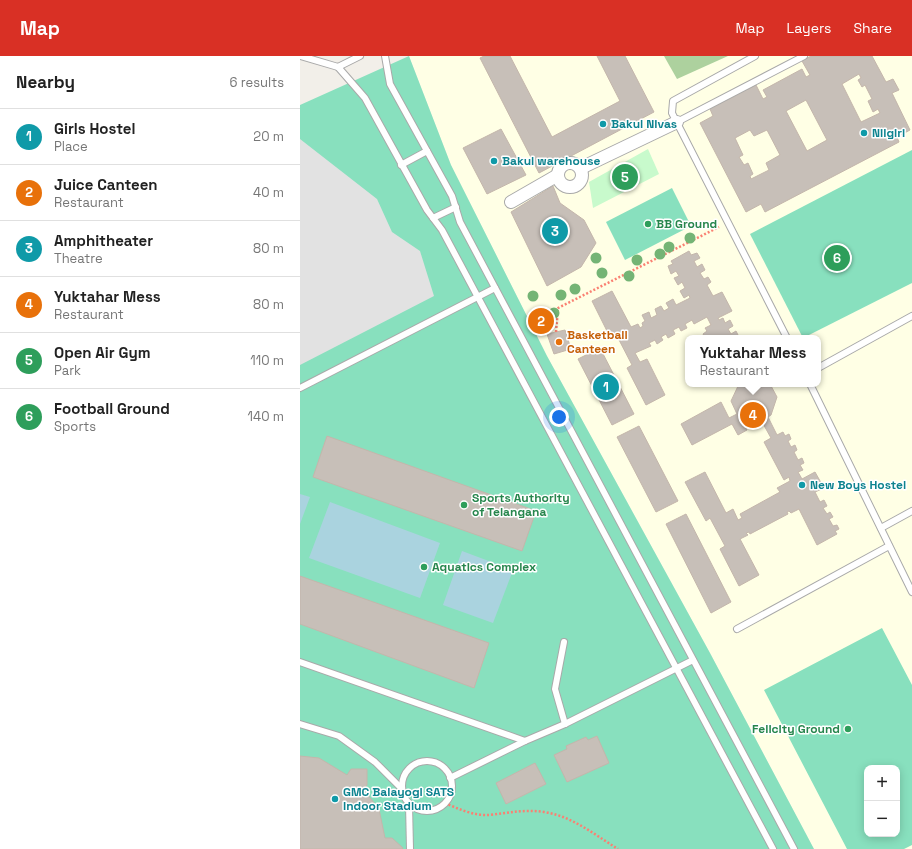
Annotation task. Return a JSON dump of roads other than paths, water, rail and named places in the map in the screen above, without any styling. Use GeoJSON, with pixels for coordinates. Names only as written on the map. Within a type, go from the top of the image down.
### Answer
{"type":"FeatureCollection","features":[{"type":"Feature","properties":{"kind":"street"},"geometry":{"type":"LineString","coordinates":[[581,168],[677,122]]}},
{"type":"Feature","properties":{"kind":"street"},"geometry":{"type":"LineString","coordinates":[[567,162],[575,163],[581,168],[581,180],[571,187],[564,185],[558,175],[560,167],[567,162]]}},
{"type":"Feature","properties":{"kind":"street"},"geometry":{"type":"LineString","coordinates":[[512,202],[558,175]]}},
{"type":"Feature","properties":{"kind":"lane"},"geometry":{"type":"LineString","coordinates":[[301,56],[338,67],[365,98],[401,164],[433,218],[442,230],[478,296],[773,849]]}},
{"type":"Feature","properties":{"kind":"lane"},"geometry":{"type":"LineString","coordinates":[[338,67],[360,56]]}},
{"type":"Feature","properties":{"kind":"lane"},"geometry":{"type":"LineString","coordinates":[[385,56],[390,84],[452,196],[460,222],[794,849]]}},
{"type":"Feature","properties":{"kind":"lane"},"geometry":{"type":"LineString","coordinates":[[755,56],[673,101],[672,113],[785,335]]}},
{"type":"Feature","properties":{"kind":"lane"},"geometry":{"type":"LineString","coordinates":[[677,122],[804,56]]}},
{"type":"Feature","properties":{"kind":"lane"},"geometry":{"type":"LineString","coordinates":[[401,164],[427,151]]}},
{"type":"Feature","properties":{"kind":"lane"},"geometry":{"type":"LineString","coordinates":[[433,218],[456,207]]}},
{"type":"Feature","properties":{"kind":"lane"},"geometry":{"type":"LineString","coordinates":[[300,388],[495,288]]}},
{"type":"Feature","properties":{"kind":"lane"},"geometry":{"type":"LineString","coordinates":[[821,366],[912,316]]}},
{"type":"Feature","properties":{"kind":"lane"},"geometry":{"type":"LineString","coordinates":[[811,387],[912,592]]}},
{"type":"Feature","properties":{"kind":"lane"},"geometry":{"type":"LineString","coordinates":[[881,528],[912,511]]}},
{"type":"Feature","properties":{"kind":"lane"},"geometry":{"type":"LineString","coordinates":[[737,629],[889,546]]}},
{"type":"Feature","properties":{"kind":"lane"},"geometry":{"type":"LineString","coordinates":[[564,642],[555,689],[565,724]]}},
{"type":"Feature","properties":{"kind":"lane"},"geometry":{"type":"LineString","coordinates":[[450,778],[565,724],[693,660]]}},
{"type":"Feature","properties":{"kind":"lane"},"geometry":{"type":"LineString","coordinates":[[300,662],[526,741]]}},
{"type":"Feature","properties":{"kind":"lane"},"geometry":{"type":"LineString","coordinates":[[300,724],[339,736],[375,762],[402,789],[405,798],[416,808],[431,811],[445,803],[451,791],[450,778],[440,766],[425,761],[411,768],[404,778],[402,789]]}},
{"type":"Feature","properties":{"kind":"lane"},"geometry":{"type":"LineString","coordinates":[[410,804],[410,849]]}},
{"type":"Feature","properties":{"kind":"water"},"geometry":{"type":"Polygon","coordinates":[[[300,494],[310,497],[300,524],[300,494]]]}},
{"type":"Feature","properties":{"kind":"water"},"geometry":{"type":"Polygon","coordinates":[[[330,502],[440,543],[420,598],[309,558],[330,502]]]}},
{"type":"Feature","properties":{"kind":"water"},"geometry":{"type":"Polygon","coordinates":[[[462,551],[513,570],[493,623],[443,605],[462,551]]]}},
{"type":"Feature","properties":{"kind":"place","name":"Bakul Nivas"},"geometry":{"type":"Point","coordinates":[603,124]}},
{"type":"Feature","properties":{"kind":"place","name":"Nilgiri"},"geometry":{"type":"Point","coordinates":[864,133]}},
{"type":"Feature","properties":{"kind":"place","name":"Bakul warehouse"},"geometry":{"type":"Point","coordinates":[494,161]}},
{"type":"Feature","properties":{"kind":"place","name":"Open Air Gym"},"geometry":{"type":"Point","coordinates":[625,177]}},
{"type":"Feature","properties":{"kind":"place","name":"BB Ground"},"geometry":{"type":"Point","coordinates":[648,224]}},
{"type":"Feature","properties":{"kind":"place","name":"Amphitheater"},"geometry":{"type":"Point","coordinates":[555,231]}},
{"type":"Feature","properties":{"kind":"place","name":"Football Ground"},"geometry":{"type":"Point","coordinates":[837,258]}},
{"type":"Feature","properties":{"kind":"place","name":"Juice Canteen"},"geometry":{"type":"Point","coordinates":[541,321]}},
{"type":"Feature","properties":{"kind":"place","name":"Basketball Canteen"},"geometry":{"type":"Point","coordinates":[559,342]}},
{"type":"Feature","properties":{"kind":"place","name":"Girls Hostel"},"geometry":{"type":"Point","coordinates":[606,387]}},
{"type":"Feature","properties":{"kind":"place","name":"Yuktahar Mess"},"geometry":{"type":"Point","coordinates":[753,415]}},
{"type":"Feature","properties":{"kind":"place","name":"New Boys Hostel"},"geometry":{"type":"Point","coordinates":[802,485]}},
{"type":"Feature","properties":{"kind":"place","name":"Sports Authority of Telangana"},"geometry":{"type":"Point","coordinates":[464,505]}},
{"type":"Feature","properties":{"kind":"place","name":"Aquatics Complex"},"geometry":{"type":"Point","coordinates":[424,567]}},
{"type":"Feature","properties":{"kind":"place","name":"Felicity Ground"},"geometry":{"type":"Point","coordinates":[848,729]}},
{"type":"Feature","properties":{"kind":"place","name":"GMC Balayogi SATS Indoor Stadium"},"geometry":{"type":"Point","coordinates":[335,799]}}]}
